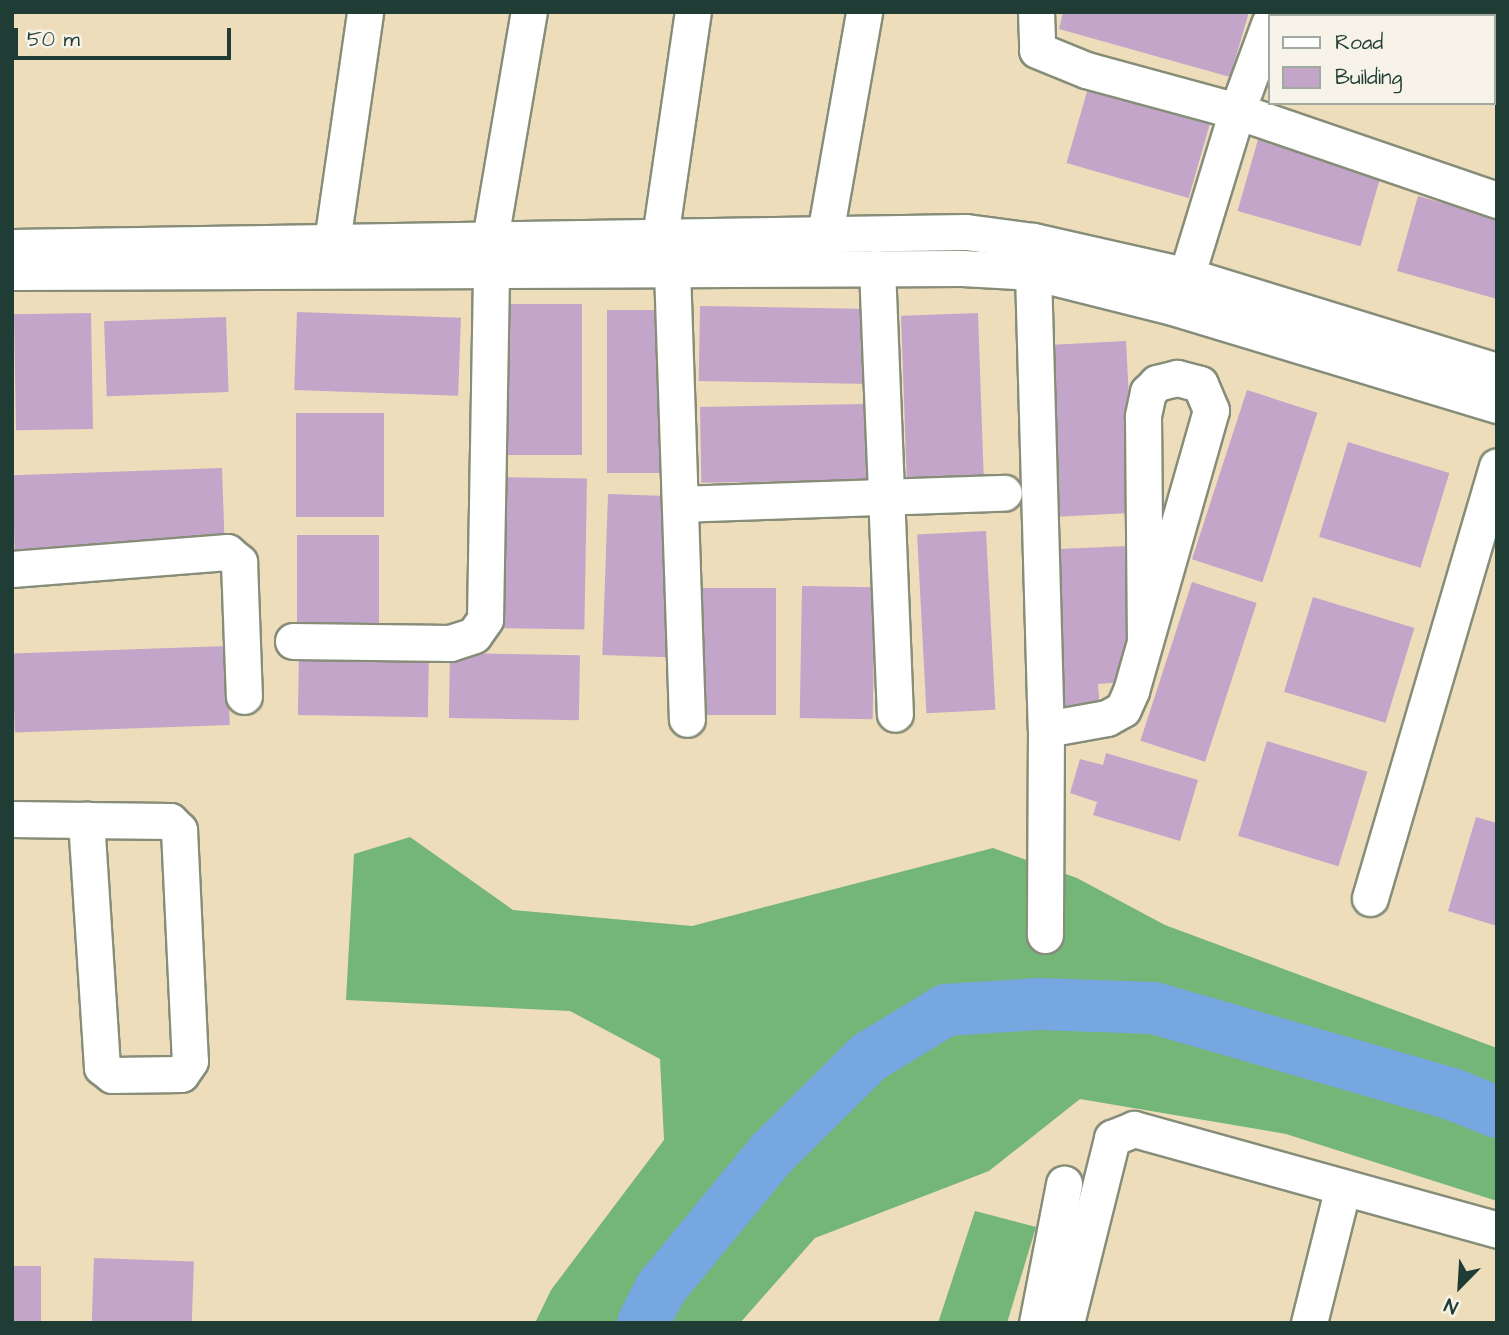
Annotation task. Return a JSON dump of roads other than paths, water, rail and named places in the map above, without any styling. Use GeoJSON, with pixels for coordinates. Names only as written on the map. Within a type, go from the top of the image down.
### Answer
{"type":"FeatureCollection","features":[{"type":"Feature","properties":{"kind":"street"},"geometry":{"type":"LineString","coordinates":[[332,242],[365,12]]}},
{"type":"Feature","properties":{"kind":"street"},"geometry":{"type":"LineString","coordinates":[[293,640],[450,643],[474,635],[485,619],[491,255],[529,12]]}},
{"type":"Feature","properties":{"kind":"street"},"geometry":{"type":"LineString","coordinates":[[687,719],[681,504],[666,253],[693,12]]}},
{"type":"Feature","properties":{"kind":"street"},"geometry":{"type":"LineString","coordinates":[[825,234],[864,12]]}},
{"type":"Feature","properties":{"kind":"street"},"geometry":{"type":"LineString","coordinates":[[1036,12],[1037,50],[1086,71],[1237,111],[1497,200]]}},
{"type":"Feature","properties":{"kind":"street"},"geometry":{"type":"LineString","coordinates":[[1182,292],[1237,111],[1268,27]]}},
{"type":"Feature","properties":{"kind":"street"},"geometry":{"type":"LineString","coordinates":[[666,253],[825,234],[965,232],[1014,260]]}},
{"type":"Feature","properties":{"kind":"street"},"geometry":{"type":"LineString","coordinates":[[12,247],[332,242],[491,255]]}},
{"type":"Feature","properties":{"kind":"street"},"geometry":{"type":"LineString","coordinates":[[12,272],[491,255],[666,253],[877,268],[1014,260],[1182,292],[1497,371]]}},
{"type":"Feature","properties":{"kind":"street"},"geometry":{"type":"LineString","coordinates":[[1014,260],[1046,729],[1045,935]]}},
{"type":"Feature","properties":{"kind":"street"},"geometry":{"type":"LineString","coordinates":[[877,268],[884,498],[895,714]]}},
{"type":"Feature","properties":{"kind":"street"},"geometry":{"type":"LineString","coordinates":[[1182,292],[1497,405]]}},
{"type":"Feature","properties":{"kind":"street"},"geometry":{"type":"LineString","coordinates":[[1046,729],[1107,718],[1123,709],[1145,640],[1211,410],[1209,398],[1200,384],[1177,378],[1157,383],[1148,393],[1143,416],[1145,640]]}},
{"type":"Feature","properties":{"kind":"street"},"geometry":{"type":"LineString","coordinates":[[1370,898],[1497,466]]}},
{"type":"Feature","properties":{"kind":"street"},"geometry":{"type":"LineString","coordinates":[[681,504],[1004,494]]}},
{"type":"Feature","properties":{"kind":"street"},"geometry":{"type":"LineString","coordinates":[[12,569],[226,552],[239,562],[244,696]]}},
{"type":"Feature","properties":{"kind":"street"},"geometry":{"type":"LineString","coordinates":[[12,820],[86,820],[170,821],[179,830],[190,1061],[181,1074],[112,1075],[102,1067],[86,820]]}},
{"type":"Feature","properties":{"kind":"street"},"geometry":{"type":"LineString","coordinates":[[1066,1323],[1112,1138],[1119,1132],[1134,1129],[1497,1230]]}},
{"type":"Feature","properties":{"kind":"street"},"geometry":{"type":"LineString","coordinates":[[1037,1323],[1064,1184]]}},
{"type":"Feature","properties":{"kind":"street"},"geometry":{"type":"LineString","coordinates":[[1309,1323],[1343,1187]]}},
{"type":"Feature","properties":{"kind":"waterway"},"geometry":{"type":"LineString","coordinates":[[643,1323],[661,1288],[772,1153],[869,1057],[946,1010],[1039,1004],[1154,1008],[1452,1094],[1497,1112]]}}]}
